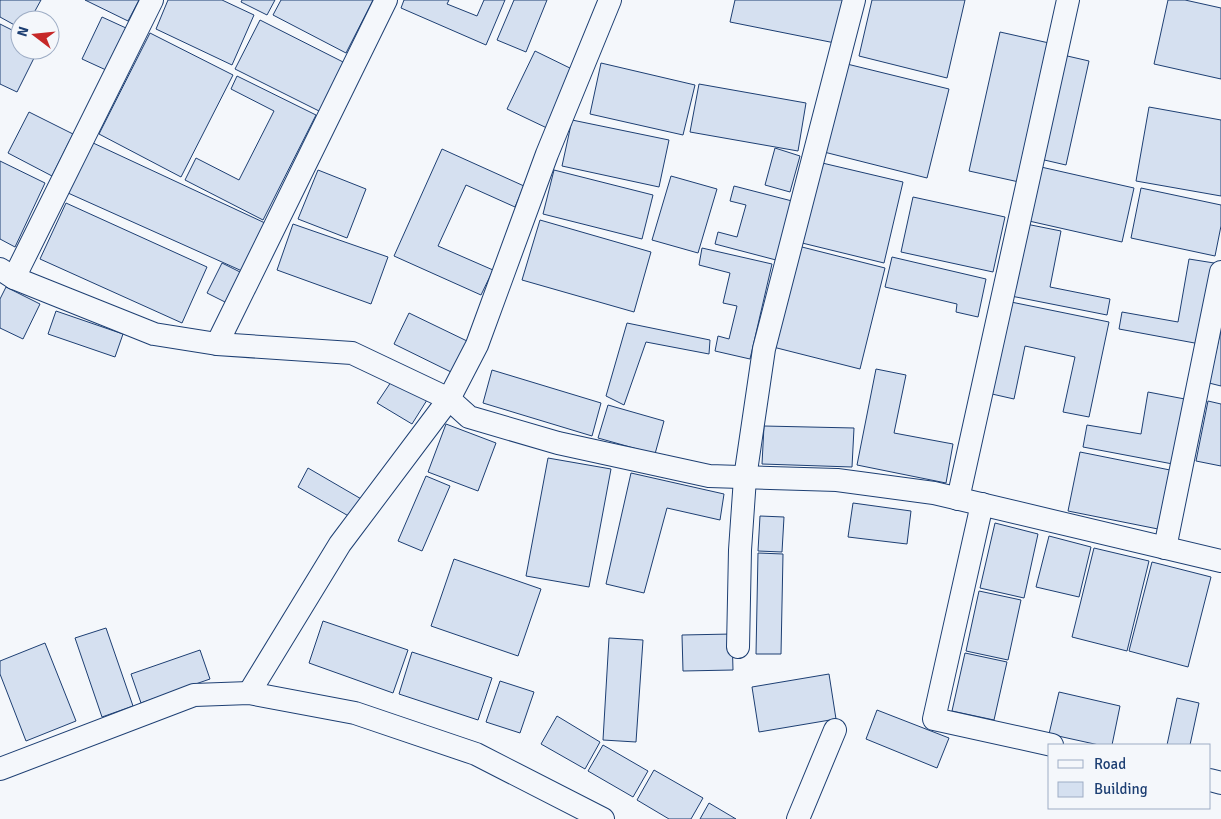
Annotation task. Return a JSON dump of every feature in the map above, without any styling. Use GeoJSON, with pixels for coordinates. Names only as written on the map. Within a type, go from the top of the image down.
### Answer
{"type":"FeatureCollection","features":[{"type":"Feature","properties":{"kind":"street"},"geometry":{"type":"LineString","coordinates":[[152,0],[7,274],[154,334],[217,344],[352,353],[449,399],[470,417],[558,443],[709,476],[837,480],[934,493],[1221,561]]}},
{"type":"Feature","properties":{"kind":"street"},"geometry":{"type":"LineString","coordinates":[[217,344],[386,0]]}},
{"type":"Feature","properties":{"kind":"street"},"geometry":{"type":"LineString","coordinates":[[249,694],[340,544],[449,399],[477,345],[547,154],[610,0]]}},
{"type":"Feature","properties":{"kind":"street"},"geometry":{"type":"LineString","coordinates":[[738,646],[740,550],[746,478],[764,349],[854,0]]}},
{"type":"Feature","properties":{"kind":"street"},"geometry":{"type":"LineString","coordinates":[[958,498],[1068,0]]}},
{"type":"Feature","properties":{"kind":"street"},"geometry":{"type":"LineString","coordinates":[[1165,548],[1221,272]]}},
{"type":"Feature","properties":{"kind":"street"},"geometry":{"type":"LineString","coordinates":[[982,504],[934,719],[1048,744]]}},
{"type":"Feature","properties":{"kind":"street"},"geometry":{"type":"LineString","coordinates":[[0,769],[194,695],[249,694],[355,713],[476,754],[603,819]]}},
{"type":"Feature","properties":{"kind":"street"},"geometry":{"type":"LineString","coordinates":[[798,819],[836,730]]}},
{"type":"Feature","properties":{"kind":"building"},"geometry":{"type":"Polygon","coordinates":[[[0,0],[41,0],[36,10],[10,10],[10,22],[0,17],[0,0]]]}},
{"type":"Feature","properties":{"kind":"building"},"geometry":{"type":"Polygon","coordinates":[[[85,0],[139,0],[128,21],[85,0]]]}},
{"type":"Feature","properties":{"kind":"building"},"geometry":{"type":"Polygon","coordinates":[[[168,0],[222,0],[254,15],[232,65],[156,29],[168,0]]]}},
{"type":"Feature","properties":{"kind":"building"},"geometry":{"type":"Polygon","coordinates":[[[242,0],[275,0],[267,15],[241,2],[242,0]]]}},
{"type":"Feature","properties":{"kind":"building"},"geometry":{"type":"Polygon","coordinates":[[[281,0],[373,0],[346,53],[273,15],[281,0]]]}},
{"type":"Feature","properties":{"kind":"building"},"geometry":{"type":"Polygon","coordinates":[[[404,0],[449,0],[447,4],[477,16],[484,0],[505,0],[486,45],[401,8],[404,0]]]}},
{"type":"Feature","properties":{"kind":"building"},"geometry":{"type":"Polygon","coordinates":[[[514,0],[547,0],[526,52],[497,40],[514,0]]]}},
{"type":"Feature","properties":{"kind":"building"},"geometry":{"type":"Polygon","coordinates":[[[735,0],[844,0],[835,43],[730,22],[735,0]]]}},
{"type":"Feature","properties":{"kind":"building"},"geometry":{"type":"Polygon","coordinates":[[[872,0],[965,0],[947,78],[859,56],[872,0]]]}},
{"type":"Feature","properties":{"kind":"building"},"geometry":{"type":"Polygon","coordinates":[[[1168,0],[1185,0],[1221,8],[1221,79],[1154,64],[1168,0]]]}},
{"type":"Feature","properties":{"kind":"building"},"geometry":{"type":"Polygon","coordinates":[[[102,17],[126,28],[106,70],[82,59],[102,17]]]}},
{"type":"Feature","properties":{"kind":"building"},"geometry":{"type":"Polygon","coordinates":[[[260,20],[347,64],[323,113],[235,69],[260,20]]]}},
{"type":"Feature","properties":{"kind":"building"},"geometry":{"type":"Polygon","coordinates":[[[0,24],[10,29],[10,60],[33,60],[17,92],[0,84],[0,24]]]}},
{"type":"Feature","properties":{"kind":"building"},"geometry":{"type":"Polygon","coordinates":[[[1000,32],[1049,43],[1019,182],[969,171],[1000,32]]]}},
{"type":"Feature","properties":{"kind":"building"},"geometry":{"type":"Polygon","coordinates":[[[150,33],[233,75],[181,177],[99,134],[150,33]]]}},
{"type":"Feature","properties":{"kind":"building"},"geometry":{"type":"Polygon","coordinates":[[[535,51],[576,71],[549,129],[507,109],[535,51]]]}},
{"type":"Feature","properties":{"kind":"building"},"geometry":{"type":"Polygon","coordinates":[[[1063,55],[1089,61],[1066,165],[1040,159],[1063,55]]]}},
{"type":"Feature","properties":{"kind":"building"},"geometry":{"type":"Polygon","coordinates":[[[601,63],[695,85],[683,135],[590,114],[601,63]]]}},
{"type":"Feature","properties":{"kind":"building"},"geometry":{"type":"Polygon","coordinates":[[[847,64],[949,89],[927,178],[824,152],[847,64]]]}},
{"type":"Feature","properties":{"kind":"building"},"geometry":{"type":"Polygon","coordinates":[[[237,76],[316,115],[263,220],[185,180],[196,158],[239,180],[274,111],[231,89],[237,76]]]}},
{"type":"Feature","properties":{"kind":"building"},"geometry":{"type":"Polygon","coordinates":[[[699,84],[806,103],[798,151],[690,132],[699,84]]]}},
{"type":"Feature","properties":{"kind":"building"},"geometry":{"type":"Polygon","coordinates":[[[1149,107],[1221,120],[1221,196],[1136,181],[1149,107]]]}},
{"type":"Feature","properties":{"kind":"building"},"geometry":{"type":"Polygon","coordinates":[[[29,112],[73,134],[52,176],[8,153],[29,112]]]}},
{"type":"Feature","properties":{"kind":"building"},"geometry":{"type":"Polygon","coordinates":[[[572,120],[669,140],[659,187],[562,166],[572,120]]]}},
{"type":"Feature","properties":{"kind":"building"},"geometry":{"type":"Polygon","coordinates":[[[91,142],[265,223],[242,271],[68,193],[91,142]]]}},
{"type":"Feature","properties":{"kind":"building"},"geometry":{"type":"Polygon","coordinates":[[[775,148],[800,156],[790,192],[765,185],[775,148]]]}},
{"type":"Feature","properties":{"kind":"building"},"geometry":{"type":"Polygon","coordinates":[[[442,149],[524,186],[515,207],[466,185],[438,246],[493,270],[481,295],[394,256],[442,149]]]}},
{"type":"Feature","properties":{"kind":"building"},"geometry":{"type":"Polygon","coordinates":[[[0,161],[45,183],[15,247],[0,239],[0,161]]]}},
{"type":"Feature","properties":{"kind":"building"},"geometry":{"type":"Polygon","coordinates":[[[818,162],[903,182],[884,263],[798,242],[818,162]]]}},
{"type":"Feature","properties":{"kind":"building"},"geometry":{"type":"Polygon","coordinates":[[[1041,167],[1134,188],[1122,242],[1029,221],[1041,167]]]}},
{"type":"Feature","properties":{"kind":"building"},"geometry":{"type":"Polygon","coordinates":[[[318,170],[366,189],[347,238],[298,219],[318,170]]]}},
{"type":"Feature","properties":{"kind":"building"},"geometry":{"type":"Polygon","coordinates":[[[554,170],[653,195],[642,239],[543,214],[554,170]]]}},
{"type":"Feature","properties":{"kind":"building"},"geometry":{"type":"Polygon","coordinates":[[[671,176],[717,189],[698,253],[652,240],[671,176]]]}},
{"type":"Feature","properties":{"kind":"building"},"geometry":{"type":"Polygon","coordinates":[[[734,186],[792,201],[776,260],[715,244],[718,232],[737,237],[746,205],[730,201],[734,186]]]}},
{"type":"Feature","properties":{"kind":"building"},"geometry":{"type":"Polygon","coordinates":[[[1141,188],[1221,205],[1221,226],[1215,256],[1131,238],[1141,188]]]}},
{"type":"Feature","properties":{"kind":"building"},"geometry":{"type":"Polygon","coordinates":[[[913,197],[1005,217],[993,272],[901,252],[913,197]]]}},
{"type":"Feature","properties":{"kind":"building"},"geometry":{"type":"Polygon","coordinates":[[[66,203],[207,267],[182,323],[40,259],[66,203]]]}},
{"type":"Feature","properties":{"kind":"building"},"geometry":{"type":"Polygon","coordinates":[[[540,220],[651,252],[634,312],[522,280],[540,220]]]}},
{"type":"Feature","properties":{"kind":"building"},"geometry":{"type":"Polygon","coordinates":[[[293,224],[388,257],[371,304],[277,270],[293,224]]]}},
{"type":"Feature","properties":{"kind":"building"},"geometry":{"type":"Polygon","coordinates":[[[1026,224],[1061,231],[1050,287],[1110,299],[1107,315],[1011,296],[1026,224]]]}},
{"type":"Feature","properties":{"kind":"building"},"geometry":{"type":"Polygon","coordinates":[[[798,246],[885,268],[860,369],[773,347],[798,246]]]}},
{"type":"Feature","properties":{"kind":"building"},"geometry":{"type":"Polygon","coordinates":[[[702,248],[772,264],[750,359],[715,351],[718,336],[729,339],[737,306],[723,303],[730,273],[699,265],[702,248]]]}},
{"type":"Feature","properties":{"kind":"building"},"geometry":{"type":"Polygon","coordinates":[[[892,257],[986,279],[978,317],[956,312],[957,304],[885,287],[892,257]]]}},
{"type":"Feature","properties":{"kind":"building"},"geometry":{"type":"Polygon","coordinates":[[[1189,259],[1214,263],[1200,344],[1119,329],[1122,312],[1178,322],[1189,259]]]}},
{"type":"Feature","properties":{"kind":"building"},"geometry":{"type":"Polygon","coordinates":[[[222,263],[242,273],[227,303],[207,293],[222,263]]]}},
{"type":"Feature","properties":{"kind":"building"},"geometry":{"type":"Polygon","coordinates":[[[6,287],[40,304],[23,339],[0,328],[0,299],[6,287]]]}},
{"type":"Feature","properties":{"kind":"building"},"geometry":{"type":"Polygon","coordinates":[[[1011,302],[1109,322],[1089,417],[1063,412],[1075,357],[1025,346],[1014,399],[992,394],[1011,302]]]}},
{"type":"Feature","properties":{"kind":"building"},"geometry":{"type":"Polygon","coordinates":[[[56,311],[123,334],[115,357],[48,334],[56,311]]]}},
{"type":"Feature","properties":{"kind":"building"},"geometry":{"type":"Polygon","coordinates":[[[409,313],[467,341],[451,372],[394,344],[409,313]]]}},
{"type":"Feature","properties":{"kind":"building"},"geometry":{"type":"Polygon","coordinates":[[[627,323],[710,340],[709,354],[646,342],[624,405],[606,396],[627,323]]]}},
{"type":"Feature","properties":{"kind":"building"},"geometry":{"type":"Polygon","coordinates":[[[1221,329],[1221,386],[1209,383],[1221,329]]]}},
{"type":"Feature","properties":{"kind":"building"},"geometry":{"type":"Polygon","coordinates":[[[876,369],[906,375],[894,433],[953,444],[946,483],[857,465],[876,369]]]}},
{"type":"Feature","properties":{"kind":"building"},"geometry":{"type":"Polygon","coordinates":[[[492,370],[601,403],[592,436],[483,403],[492,370]]]}},
{"type":"Feature","properties":{"kind":"building"},"geometry":{"type":"Polygon","coordinates":[[[393,379],[427,400],[412,424],[377,403],[393,379]]]}},
{"type":"Feature","properties":{"kind":"building"},"geometry":{"type":"Polygon","coordinates":[[[1148,392],[1190,400],[1178,465],[1083,447],[1087,425],[1141,434],[1148,392]]]}},
{"type":"Feature","properties":{"kind":"building"},"geometry":{"type":"Polygon","coordinates":[[[1208,401],[1221,404],[1221,466],[1196,461],[1208,401]]]}},
{"type":"Feature","properties":{"kind":"building"},"geometry":{"type":"Polygon","coordinates":[[[608,405],[664,421],[655,454],[598,438],[608,405]]]}},
{"type":"Feature","properties":{"kind":"building"},"geometry":{"type":"Polygon","coordinates":[[[446,424],[496,443],[478,491],[428,472],[446,424]]]}},
{"type":"Feature","properties":{"kind":"building"},"geometry":{"type":"Polygon","coordinates":[[[764,426],[854,428],[852,467],[762,464],[764,426]]]}},
{"type":"Feature","properties":{"kind":"building"},"geometry":{"type":"Polygon","coordinates":[[[1080,452],[1175,471],[1163,530],[1068,511],[1080,452]]]}},
{"type":"Feature","properties":{"kind":"building"},"geometry":{"type":"Polygon","coordinates":[[[548,458],[611,469],[589,587],[526,576],[548,458]]]}},
{"type":"Feature","properties":{"kind":"building"},"geometry":{"type":"Polygon","coordinates":[[[308,468],[363,500],[352,518],[298,487],[308,468]]]}},
{"type":"Feature","properties":{"kind":"building"},"geometry":{"type":"Polygon","coordinates":[[[631,473],[724,494],[720,520],[667,508],[644,593],[606,584],[631,473]]]}},
{"type":"Feature","properties":{"kind":"building"},"geometry":{"type":"Polygon","coordinates":[[[426,476],[450,486],[422,551],[398,541],[426,476]]]}},
{"type":"Feature","properties":{"kind":"building"},"geometry":{"type":"Polygon","coordinates":[[[853,503],[911,511],[907,544],[848,537],[853,503]]]}},
{"type":"Feature","properties":{"kind":"building"},"geometry":{"type":"Polygon","coordinates":[[[760,516],[784,517],[782,552],[758,551],[760,516]]]}},
{"type":"Feature","properties":{"kind":"building"},"geometry":{"type":"Polygon","coordinates":[[[995,523],[1038,534],[1024,598],[980,588],[995,523]]]}},
{"type":"Feature","properties":{"kind":"building"},"geometry":{"type":"Polygon","coordinates":[[[1049,536],[1091,547],[1079,597],[1036,587],[1049,536]]]}},
{"type":"Feature","properties":{"kind":"building"},"geometry":{"type":"Polygon","coordinates":[[[1094,548],[1149,561],[1127,651],[1072,637],[1094,548]]]}},
{"type":"Feature","properties":{"kind":"building"},"geometry":{"type":"Polygon","coordinates":[[[758,553],[783,554],[781,654],[756,654],[758,553]]]}},
{"type":"Feature","properties":{"kind":"building"},"geometry":{"type":"Polygon","coordinates":[[[454,559],[541,589],[518,656],[431,626],[454,559]]]}},
{"type":"Feature","properties":{"kind":"building"},"geometry":{"type":"Polygon","coordinates":[[[1152,562],[1211,577],[1188,667],[1129,651],[1152,562]]]}},
{"type":"Feature","properties":{"kind":"building"},"geometry":{"type":"Polygon","coordinates":[[[979,591],[1021,600],[1008,660],[966,651],[979,591]]]}},
{"type":"Feature","properties":{"kind":"building"},"geometry":{"type":"Polygon","coordinates":[[[323,621],[408,650],[393,693],[309,663],[323,621]]]}},
{"type":"Feature","properties":{"kind":"building"},"geometry":{"type":"Polygon","coordinates":[[[106,628],[133,706],[102,717],[75,638],[106,628]]]}},
{"type":"Feature","properties":{"kind":"building"},"geometry":{"type":"Polygon","coordinates":[[[732,634],[733,670],[683,671],[682,635],[732,634]]]}},
{"type":"Feature","properties":{"kind":"building"},"geometry":{"type":"Polygon","coordinates":[[[609,638],[643,640],[636,742],[603,740],[609,638]]]}},
{"type":"Feature","properties":{"kind":"building"},"geometry":{"type":"Polygon","coordinates":[[[45,643],[76,721],[26,741],[0,674],[0,661],[45,643]]]}},
{"type":"Feature","properties":{"kind":"building"},"geometry":{"type":"Polygon","coordinates":[[[200,650],[210,679],[141,703],[131,674],[200,650]]]}},
{"type":"Feature","properties":{"kind":"building"},"geometry":{"type":"Polygon","coordinates":[[[412,652],[492,678],[478,720],[399,694],[412,652]]]}},
{"type":"Feature","properties":{"kind":"building"},"geometry":{"type":"Polygon","coordinates":[[[965,653],[1007,662],[994,720],[952,711],[965,653]]]}},
{"type":"Feature","properties":{"kind":"building"},"geometry":{"type":"Polygon","coordinates":[[[829,674],[836,719],[759,732],[752,687],[829,674]]]}},
{"type":"Feature","properties":{"kind":"building"},"geometry":{"type":"Polygon","coordinates":[[[500,681],[534,692],[520,733],[486,722],[500,681]]]}},
{"type":"Feature","properties":{"kind":"building"},"geometry":{"type":"Polygon","coordinates":[[[1059,692],[1120,706],[1112,744],[1094,744],[1049,734],[1059,692]]]}},
{"type":"Feature","properties":{"kind":"building"},"geometry":{"type":"Polygon","coordinates":[[[1177,698],[1199,703],[1190,744],[1167,744],[1177,698]]]}},
{"type":"Feature","properties":{"kind":"building"},"geometry":{"type":"Polygon","coordinates":[[[877,710],[949,738],[937,768],[866,739],[877,710]]]}},
{"type":"Feature","properties":{"kind":"building"},"geometry":{"type":"Polygon","coordinates":[[[557,716],[600,742],[585,769],[541,744],[557,716]]]}},
{"type":"Feature","properties":{"kind":"building"},"geometry":{"type":"Polygon","coordinates":[[[603,745],[648,771],[633,797],[588,771],[603,745]]]}},
{"type":"Feature","properties":{"kind":"building"},"geometry":{"type":"Polygon","coordinates":[[[654,770],[703,798],[691,819],[669,819],[637,800],[654,770]]]}},
{"type":"Feature","properties":{"kind":"building"},"geometry":{"type":"Polygon","coordinates":[[[709,803],[736,819],[700,819],[709,803]]]}}]}
